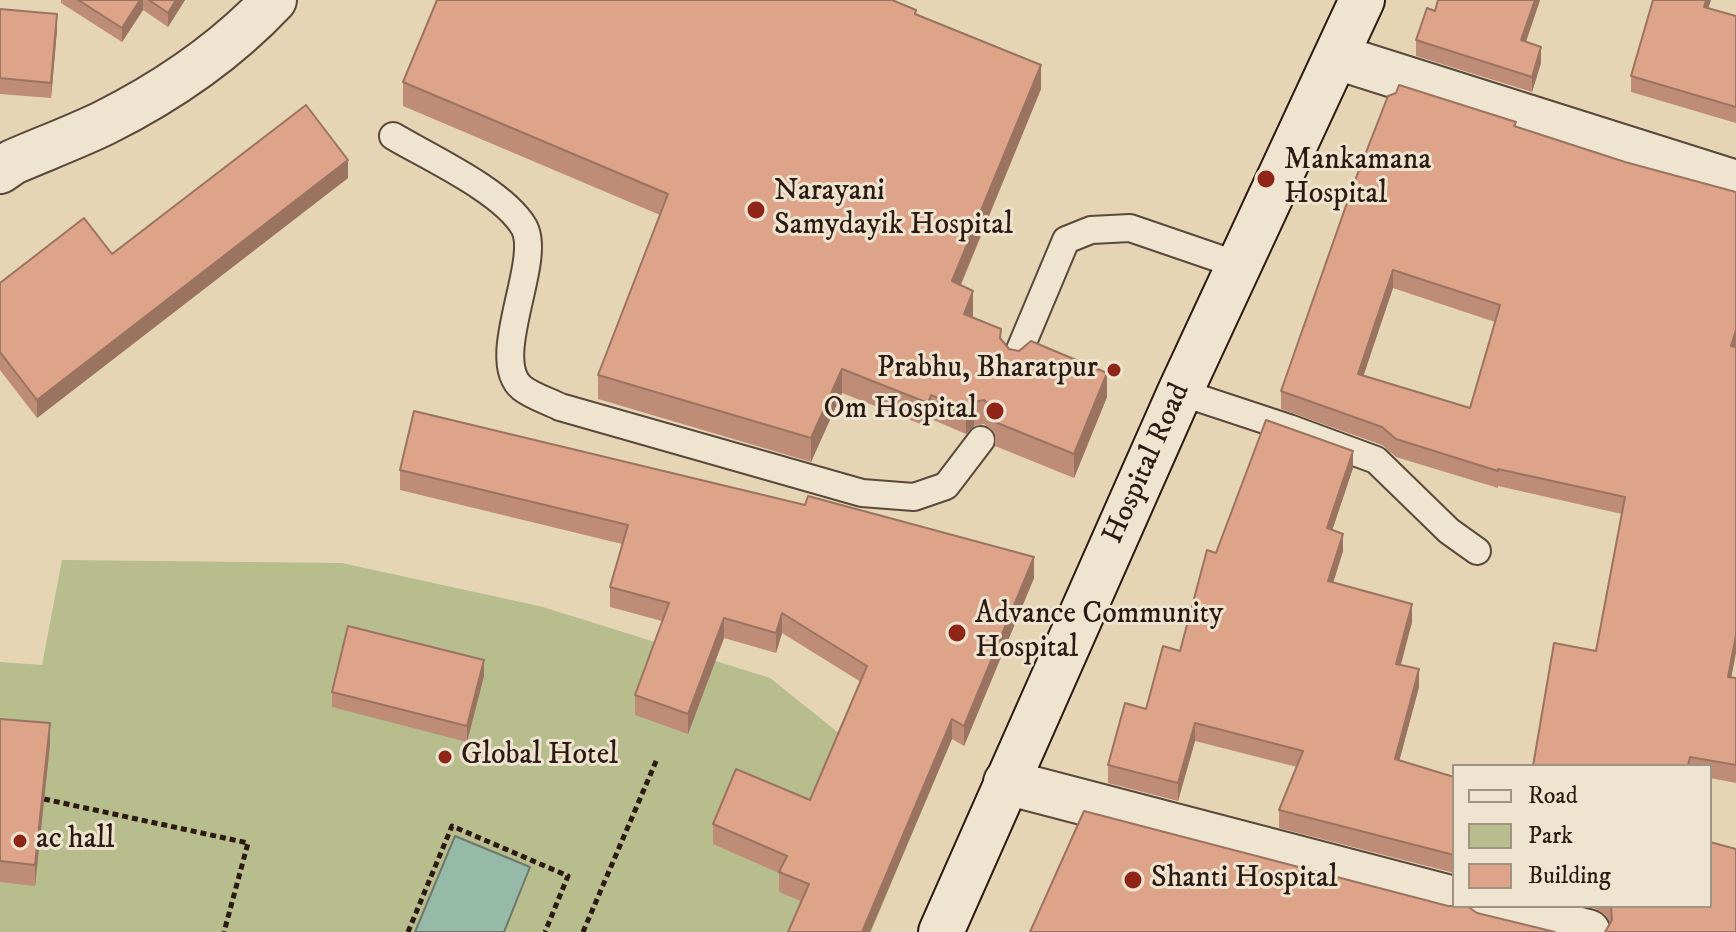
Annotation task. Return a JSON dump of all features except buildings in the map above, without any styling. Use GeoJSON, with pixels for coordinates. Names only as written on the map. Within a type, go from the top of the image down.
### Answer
{"type":"FeatureCollection","features":[{"type":"Feature","properties":{"kind":"street"},"geometry":{"type":"LineString","coordinates":[[4,164],[105,122],[171,84],[245,31],[274,0]]}},
{"type":"Feature","properties":{"kind":"street","name":"Hospital Road"},"geometry":{"type":"LineString","coordinates":[[941,932],[1180,392],[1362,0]]}},
{"type":"Feature","properties":{"kind":"street"},"geometry":{"type":"LineString","coordinates":[[1337,57],[1736,183]]}},
{"type":"Feature","properties":{"kind":"street"},"geometry":{"type":"LineString","coordinates":[[1006,782],[1452,898]]}},
{"type":"Feature","properties":{"kind":"street"},"geometry":{"type":"LineString","coordinates":[[1491,908],[1588,932]]}},
{"type":"Feature","properties":{"kind":"lane"},"geometry":{"type":"LineString","coordinates":[[393,136],[484,189],[516,215],[526,231],[527,256],[512,334],[511,369],[520,387],[560,407],[862,493],[914,497],[946,486],[981,440]]}},
{"type":"Feature","properties":{"kind":"lane"},"geometry":{"type":"LineString","coordinates":[[1016,359],[1066,240],[1091,230],[1130,228],[1238,265]]}},
{"type":"Feature","properties":{"kind":"lane"},"geometry":{"type":"LineString","coordinates":[[1180,392],[1376,460],[1449,531],[1477,551]]}},
{"type":"Feature","properties":{"kind":"path"},"geometry":{"type":"LineString","coordinates":[[583,932],[657,759]]}},
{"type":"Feature","properties":{"kind":"path"},"geometry":{"type":"LineString","coordinates":[[44,799],[248,843],[224,932]]}},
{"type":"Feature","properties":{"kind":"path"},"geometry":{"type":"LineString","coordinates":[[408,932],[452,826],[568,876],[545,932]]}},
{"type":"Feature","properties":{"kind":"green space","name":"Global Hotel"},"geometry":{"type":"Polygon","coordinates":[[[62,560],[342,563],[543,607],[770,678],[845,738],[936,777],[871,932],[0,932],[0,662],[42,665],[62,560]]]}},
{"type":"Feature","properties":{"kind":"shaded area"},"geometry":{"type":"Polygon","coordinates":[[[455,836],[530,867],[504,932],[415,932],[455,836]]]}},
{"type":"Feature","properties":{"kind":"place","name":"Mankamana Hospital"},"geometry":{"type":"Point","coordinates":[1266,179]}},
{"type":"Feature","properties":{"kind":"place","name":"Narayani Samydayik Hospital"},"geometry":{"type":"Point","coordinates":[756,210]}},
{"type":"Feature","properties":{"kind":"place","name":"Prabhu, Bharatpur"},"geometry":{"type":"Point","coordinates":[1114,370]}},
{"type":"Feature","properties":{"kind":"place","name":"Om Hospital"},"geometry":{"type":"Point","coordinates":[995,411]}},
{"type":"Feature","properties":{"kind":"place","name":"Advance Community Hospital"},"geometry":{"type":"Point","coordinates":[957,633]}},
{"type":"Feature","properties":{"kind":"place","name":"Global Hotel"},"geometry":{"type":"Point","coordinates":[445,757]}},
{"type":"Feature","properties":{"kind":"place","name":"ac hall"},"geometry":{"type":"Point","coordinates":[20,841]}},
{"type":"Feature","properties":{"kind":"place","name":"Shanti Hospital"},"geometry":{"type":"Point","coordinates":[1133,880]}}]}
